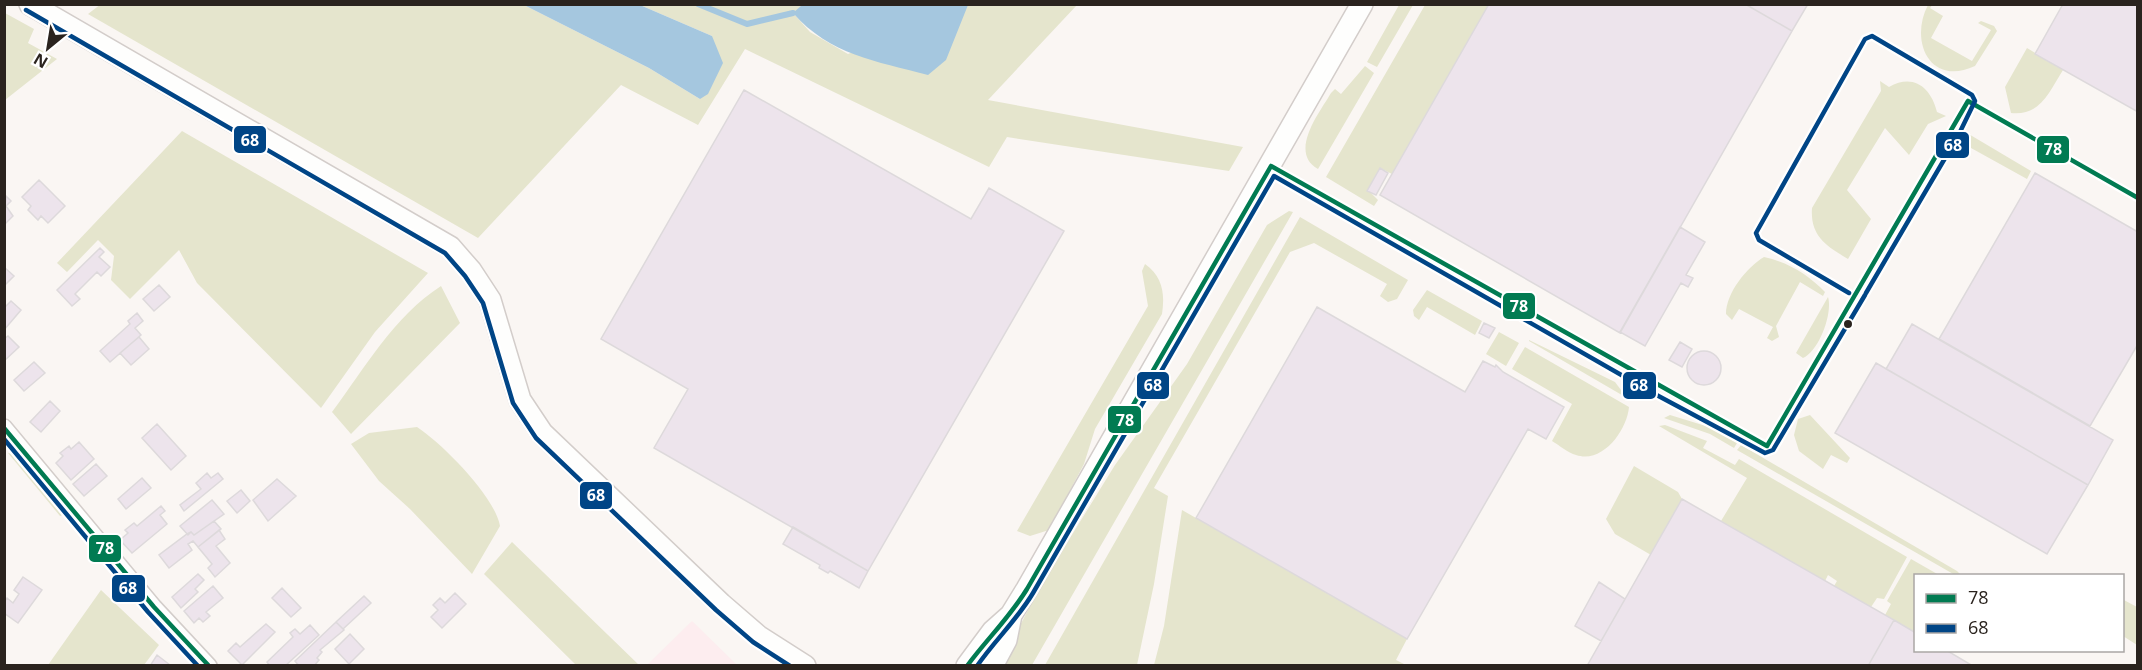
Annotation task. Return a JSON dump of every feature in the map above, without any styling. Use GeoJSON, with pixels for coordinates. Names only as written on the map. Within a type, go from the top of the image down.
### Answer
{"type":"FeatureCollection","features":[{"type":"Feature","properties":{"kind":"street"},"geometry":{"type":"LineString","coordinates":[[30,4],[450,247],[471,271],[490,300],[520,400],[542,433],[721,604],[758,636],[805,666]]}},
{"type":"Feature","properties":{"kind":"street"},"geometry":{"type":"LineString","coordinates":[[967,666],[993,631],[1011,615],[1362,4]]}},
{"type":"Feature","properties":{"kind":"street"},"geometry":{"type":"LineString","coordinates":[[4,427],[154,607],[209,666]]}},
{"type":"Feature","properties":{"kind":"street"},"geometry":{"type":"LineString","coordinates":[[992,666],[1006,640],[1011,615]]}},
{"type":"Feature","properties":{"kind":"shaded area"},"geometry":{"type":"Polygon","coordinates":[[[692,621],[737,665],[647,665],[692,621]]]}},
{"type":"Feature","properties":{"kind":"green space"},"geometry":{"type":"Polygon","coordinates":[[[101,4],[524,5],[649,68],[700,99],[712,36],[640,5],[802,5],[794,14],[810,32],[848,54],[968,5],[1077,5],[988,100],[1243,147],[1229,171],[1007,137],[989,167],[745,49],[698,125],[621,85],[478,238],[88,14],[101,4]]]}},
{"type":"Feature","properties":{"kind":"green space"},"geometry":{"type":"Polygon","coordinates":[[[1399,5],[1413,5],[1377,67],[1367,62],[1399,5]]]}},
{"type":"Feature","properties":{"kind":"green space"},"geometry":{"type":"Polygon","coordinates":[[[1425,5],[1489,5],[1392,174],[1380,168],[1368,190],[1378,200],[1374,206],[1326,177],[1425,5]]]}},
{"type":"Feature","properties":{"kind":"green space"},"geometry":{"type":"Polygon","coordinates":[[[1928,5],[1932,5],[1930,8],[1943,16],[1931,38],[1972,61],[1991,30],[1978,23],[1981,21],[1994,26],[1997,31],[1975,66],[1959,71],[1946,70],[1935,65],[1928,57],[1921,33],[1928,5]]]}},
{"type":"Feature","properties":{"kind":"green space"},"geometry":{"type":"Polygon","coordinates":[[[5,13],[34,29],[28,43],[57,59],[5,100],[5,13]]]}},
{"type":"Feature","properties":{"kind":"green space"},"geometry":{"type":"Polygon","coordinates":[[[2027,48],[2063,70],[2037,107],[2030,111],[2011,113],[2005,87],[2027,48]]]}},
{"type":"Feature","properties":{"kind":"green space"},"geometry":{"type":"Polygon","coordinates":[[[1365,66],[1374,73],[1318,169],[1309,162],[1306,153],[1306,142],[1314,121],[1331,93],[1335,89],[1341,94],[1365,66]]]}},
{"type":"Feature","properties":{"kind":"green space"},"geometry":{"type":"Polygon","coordinates":[[[1880,81],[1889,87],[1906,81],[1920,85],[1926,89],[1937,112],[1946,116],[1928,124],[1909,155],[1885,128],[1847,190],[1871,219],[1848,259],[1826,245],[1821,239],[1814,226],[1812,208],[1881,91],[1880,81]]]}},
{"type":"Feature","properties":{"kind":"green space"},"geometry":{"type":"Polygon","coordinates":[[[182,131],[428,273],[375,332],[321,408],[197,283],[179,250],[130,299],[111,280],[114,256],[98,240],[67,272],[57,263],[182,131]]]}},
{"type":"Feature","properties":{"kind":"green space"},"geometry":{"type":"Polygon","coordinates":[[[1967,133],[2031,171],[2027,179],[1962,143],[1962,138],[1967,133]]]}},
{"type":"Feature","properties":{"kind":"green space"},"geometry":{"type":"Polygon","coordinates":[[[1289,211],[1293,212],[1032,665],[999,666],[1041,585],[1115,465],[1187,364],[1267,225],[1289,211]]]}},
{"type":"Feature","properties":{"kind":"green space"},"geometry":{"type":"Polygon","coordinates":[[[1300,217],[1408,280],[1397,299],[1388,302],[1380,296],[1387,284],[1314,243],[1290,252],[1154,488],[1168,496],[1154,584],[1137,665],[1045,665],[1300,217]]]}},
{"type":"Feature","properties":{"kind":"green space"},"geometry":{"type":"Polygon","coordinates":[[[1764,257],[1798,270],[1825,292],[1823,296],[1800,282],[1776,326],[1779,337],[1772,341],[1767,338],[1773,327],[1739,309],[1732,320],[1726,314],[1730,298],[1739,281],[1757,261],[1764,257]]]}},
{"type":"Feature","properties":{"kind":"green space"},"geometry":{"type":"Polygon","coordinates":[[[1145,264],[1159,280],[1163,300],[1162,314],[1095,429],[1084,464],[1049,530],[1030,536],[1017,531],[1148,306],[1142,271],[1145,264]]]}},
{"type":"Feature","properties":{"kind":"green space"},"geometry":{"type":"Polygon","coordinates":[[[441,286],[460,323],[351,434],[332,412],[395,327],[424,298],[441,286]]]}},
{"type":"Feature","properties":{"kind":"green space"},"geometry":{"type":"Polygon","coordinates":[[[1427,290],[1482,321],[1475,335],[1427,307],[1419,320],[1414,316],[1413,310],[1427,290]]]}},
{"type":"Feature","properties":{"kind":"green space"},"geometry":{"type":"Polygon","coordinates":[[[1828,297],[1827,321],[1823,331],[1814,348],[1803,358],[1796,353],[1828,297]]]}},
{"type":"Feature","properties":{"kind":"green space"},"geometry":{"type":"Polygon","coordinates":[[[1499,332],[1519,343],[1506,366],[1486,354],[1499,332]]]}},
{"type":"Feature","properties":{"kind":"green space"},"geometry":{"type":"Polygon","coordinates":[[[1529,341],[1615,382],[1627,398],[1529,341]]]}},
{"type":"Feature","properties":{"kind":"green space"},"geometry":{"type":"Polygon","coordinates":[[[1525,347],[1629,407],[1624,425],[1612,443],[1604,450],[1595,455],[1576,455],[1552,441],[1572,404],[1512,369],[1525,347]]]}},
{"type":"Feature","properties":{"kind":"green space"},"geometry":{"type":"Polygon","coordinates":[[[1670,415],[1709,427],[1737,443],[1734,448],[1710,434],[1664,418],[1670,415]]]}},
{"type":"Feature","properties":{"kind":"green space"},"geometry":{"type":"Polygon","coordinates":[[[1810,415],[1850,458],[1847,463],[1831,455],[1823,469],[1799,451],[1794,435],[1798,419],[1810,415]]]}},
{"type":"Feature","properties":{"kind":"green space"},"geometry":{"type":"Polygon","coordinates":[[[1665,425],[1707,441],[1703,448],[1735,465],[1739,459],[1907,557],[1884,599],[1877,598],[1871,607],[1834,586],[1837,581],[1828,575],[1825,581],[1721,521],[1747,478],[1659,426],[1665,425]]]}},
{"type":"Feature","properties":{"kind":"green space"},"geometry":{"type":"Polygon","coordinates":[[[417,427],[466,472],[489,501],[496,514],[500,526],[472,574],[410,509],[379,481],[351,444],[369,433],[417,427]]]}},
{"type":"Feature","properties":{"kind":"green space"},"geometry":{"type":"Polygon","coordinates":[[[1741,445],[1960,574],[1953,574],[1737,450],[1741,445]]]}},
{"type":"Feature","properties":{"kind":"green space"},"geometry":{"type":"Polygon","coordinates":[[[8,453],[15,454],[63,515],[60,516],[8,453]]]}},
{"type":"Feature","properties":{"kind":"green space"},"geometry":{"type":"Polygon","coordinates":[[[1634,466],[1678,492],[1682,499],[1651,555],[1615,534],[1606,519],[1634,466]]]}},
{"type":"Feature","properties":{"kind":"green space"},"geometry":{"type":"Polygon","coordinates":[[[1182,510],[1407,639],[1396,660],[1406,665],[1154,665],[1164,626],[1182,510]]]}},
{"type":"Feature","properties":{"kind":"green space"},"geometry":{"type":"Polygon","coordinates":[[[512,542],[639,665],[576,665],[484,574],[512,542]]]}},
{"type":"Feature","properties":{"kind":"green space"},"geometry":{"type":"Polygon","coordinates":[[[1911,559],[1937,574],[1914,574],[1914,632],[1885,615],[1891,604],[1887,601],[1911,559]]]}},
{"type":"Feature","properties":{"kind":"green space"},"geometry":{"type":"Polygon","coordinates":[[[101,590],[159,645],[144,665],[48,665],[101,590]]]}},
{"type":"Feature","properties":{"kind":"green space"},"geometry":{"type":"Polygon","coordinates":[[[2124,600],[2137,607],[2137,645],[2124,637],[2124,600]]]}},
{"type":"Feature","properties":{"kind":"water"},"geometry":{"type":"Polygon","coordinates":[[[524,5],[640,5],[712,36],[723,63],[708,94],[700,99],[649,68],[524,5]]]}},
{"type":"Feature","properties":{"kind":"water"},"geometry":{"type":"Polygon","coordinates":[[[802,5],[968,5],[946,60],[928,75],[872,60],[838,47],[807,27],[793,13],[802,5]]]}},
{"type":"Feature","properties":{"kind":"building"},"geometry":{"type":"Polygon","coordinates":[[[1489,4],[1745,4],[1792,31],[1620,333],[1380,195],[1489,4]]]}},
{"type":"Feature","properties":{"kind":"building"},"geometry":{"type":"Polygon","coordinates":[[[1745,4],[1808,4],[1792,31],[1745,4]]]}},
{"type":"Feature","properties":{"kind":"building"},"geometry":{"type":"Polygon","coordinates":[[[2063,4],[2138,4],[2138,112],[2035,54],[2063,4]]]}},
{"type":"Feature","properties":{"kind":"building"},"geometry":{"type":"Polygon","coordinates":[[[744,90],[971,219],[989,188],[1064,231],[868,571],[654,448],[688,389],[601,339],[744,90]]]}},
{"type":"Feature","properties":{"kind":"building"},"geometry":{"type":"Polygon","coordinates":[[[1380,168],[1388,173],[1376,195],[1367,191],[1380,168]]]}},
{"type":"Feature","properties":{"kind":"building"},"geometry":{"type":"Polygon","coordinates":[[[2035,173],[2138,232],[2138,344],[2090,426],[1939,339],[2035,173]]]}},
{"type":"Feature","properties":{"kind":"building"},"geometry":{"type":"Polygon","coordinates":[[[39,180],[65,206],[48,223],[41,216],[38,220],[28,210],[31,206],[22,197],[39,180]]]}},
{"type":"Feature","properties":{"kind":"building"},"geometry":{"type":"Polygon","coordinates":[[[6,196],[11,201],[6,206],[13,216],[6,223],[4,221],[6,196]]]}},
{"type":"Feature","properties":{"kind":"building"},"geometry":{"type":"Polygon","coordinates":[[[1680,227],[1705,242],[1686,275],[1693,278],[1688,287],[1681,283],[1645,346],[1620,332],[1680,227]]]}},
{"type":"Feature","properties":{"kind":"building"},"geometry":{"type":"Polygon","coordinates":[[[100,248],[104,252],[99,257],[110,267],[101,276],[97,272],[75,294],[80,299],[72,306],[57,290],[100,248]]]}},
{"type":"Feature","properties":{"kind":"building"},"geometry":{"type":"Polygon","coordinates":[[[4,267],[14,276],[4,286],[4,267]]]}},
{"type":"Feature","properties":{"kind":"building"},"geometry":{"type":"Polygon","coordinates":[[[159,285],[170,297],[154,311],[143,299],[159,285]]]}},
{"type":"Feature","properties":{"kind":"building"},"geometry":{"type":"Polygon","coordinates":[[[11,301],[21,310],[4,330],[4,308],[11,301]]]}},
{"type":"Feature","properties":{"kind":"building"},"geometry":{"type":"Polygon","coordinates":[[[1317,307],[1465,392],[1483,361],[1495,367],[1496,365],[1503,372],[1564,407],[1546,439],[1528,429],[1407,639],[1196,518],[1317,307]]]}},
{"type":"Feature","properties":{"kind":"building"},"geometry":{"type":"Polygon","coordinates":[[[137,313],[143,321],[135,328],[141,335],[110,362],[100,351],[130,324],[128,321],[137,313]]]}},
{"type":"Feature","properties":{"kind":"building"},"geometry":{"type":"Polygon","coordinates":[[[1484,323],[1495,328],[1489,338],[1479,333],[1484,323]]]}},
{"type":"Feature","properties":{"kind":"building"},"geometry":{"type":"Polygon","coordinates":[[[1912,324],[2113,440],[2088,485],[1886,369],[1912,324]]]}},
{"type":"Feature","properties":{"kind":"building"},"geometry":{"type":"Polygon","coordinates":[[[8,336],[19,347],[4,361],[4,339],[8,336]]]}},
{"type":"Feature","properties":{"kind":"building"},"geometry":{"type":"Polygon","coordinates":[[[139,337],[149,349],[131,365],[120,353],[139,337]]]}},
{"type":"Feature","properties":{"kind":"building"},"geometry":{"type":"Polygon","coordinates":[[[1680,342],[1692,349],[1682,367],[1669,360],[1680,342]]]}},
{"type":"Feature","properties":{"kind":"building"},"geometry":{"type":"Polygon","coordinates":[[[1704,351],[1716,356],[1721,368],[1716,380],[1704,385],[1692,380],[1687,368],[1692,356],[1704,351]]]}},
{"type":"Feature","properties":{"kind":"building"},"geometry":{"type":"Polygon","coordinates":[[[34,362],[45,373],[24,391],[14,380],[34,362]]]}},
{"type":"Feature","properties":{"kind":"building"},"geometry":{"type":"Polygon","coordinates":[[[1876,363],[2088,485],[2047,554],[1835,433],[1876,363]]]}},
{"type":"Feature","properties":{"kind":"building"},"geometry":{"type":"Polygon","coordinates":[[[50,401],[60,411],[41,432],[30,422],[50,401]]]}},
{"type":"Feature","properties":{"kind":"building"},"geometry":{"type":"Polygon","coordinates":[[[157,424],[186,456],[171,470],[142,438],[157,424]]]}},
{"type":"Feature","properties":{"kind":"building"},"geometry":{"type":"Polygon","coordinates":[[[79,442],[94,459],[71,480],[56,463],[63,456],[60,453],[69,446],[71,449],[79,442]]]}},
{"type":"Feature","properties":{"kind":"building"},"geometry":{"type":"Polygon","coordinates":[[[96,464],[107,476],[84,496],[73,484],[96,464]]]}},
{"type":"Feature","properties":{"kind":"building"},"geometry":{"type":"Polygon","coordinates":[[[207,473],[211,478],[218,473],[223,479],[184,511],[180,505],[201,489],[196,483],[207,473]]]}},
{"type":"Feature","properties":{"kind":"building"},"geometry":{"type":"Polygon","coordinates":[[[142,478],[151,488],[126,509],[118,499],[142,478]]]}},
{"type":"Feature","properties":{"kind":"building"},"geometry":{"type":"Polygon","coordinates":[[[277,479],[296,496],[268,521],[253,500],[277,479]]]}},
{"type":"Feature","properties":{"kind":"building"},"geometry":{"type":"Polygon","coordinates":[[[241,490],[250,501],[237,513],[227,501],[241,490]]]}},
{"type":"Feature","properties":{"kind":"building"},"geometry":{"type":"Polygon","coordinates":[[[1682,499],[1894,620],[1868,666],[1587,666],[1682,499]]]}},
{"type":"Feature","properties":{"kind":"building"},"geometry":{"type":"Polygon","coordinates":[[[212,500],[224,514],[194,535],[191,532],[188,535],[180,526],[212,500]]]}},
{"type":"Feature","properties":{"kind":"building"},"geometry":{"type":"Polygon","coordinates":[[[161,506],[165,511],[160,515],[167,524],[132,553],[120,540],[128,533],[125,530],[134,523],[137,526],[161,506]]]}},
{"type":"Feature","properties":{"kind":"building"},"geometry":{"type":"Polygon","coordinates":[[[214,521],[221,529],[198,547],[193,541],[188,544],[192,550],[169,568],[159,555],[187,534],[191,532],[194,535],[214,521]]]}},
{"type":"Feature","properties":{"kind":"building"},"geometry":{"type":"Polygon","coordinates":[[[793,527],[868,571],[859,588],[830,571],[828,573],[819,568],[820,565],[783,544],[793,527]]]}},
{"type":"Feature","properties":{"kind":"building"},"geometry":{"type":"Polygon","coordinates":[[[219,530],[225,539],[216,546],[230,563],[215,577],[208,568],[212,564],[198,547],[219,530]]]}},
{"type":"Feature","properties":{"kind":"building"},"geometry":{"type":"Polygon","coordinates":[[[198,574],[204,580],[195,589],[198,592],[181,608],[172,597],[198,574]]]}},
{"type":"Feature","properties":{"kind":"building"},"geometry":{"type":"Polygon","coordinates":[[[23,577],[42,590],[18,623],[4,613],[4,602],[7,598],[13,603],[19,594],[14,590],[23,577]]]}},
{"type":"Feature","properties":{"kind":"building"},"geometry":{"type":"Polygon","coordinates":[[[1599,582],[1625,599],[1601,641],[1575,626],[1599,582]]]}},
{"type":"Feature","properties":{"kind":"building"},"geometry":{"type":"Polygon","coordinates":[[[213,586],[223,598],[206,612],[210,616],[203,622],[199,618],[194,623],[184,611],[213,586]]]}},
{"type":"Feature","properties":{"kind":"building"},"geometry":{"type":"Polygon","coordinates":[[[282,588],[301,608],[291,617],[272,598],[282,588]]]}},
{"type":"Feature","properties":{"kind":"building"},"geometry":{"type":"Polygon","coordinates":[[[455,593],[466,604],[442,628],[431,617],[438,610],[433,605],[440,598],[445,603],[455,593]]]}},
{"type":"Feature","properties":{"kind":"building"},"geometry":{"type":"Polygon","coordinates":[[[364,596],[371,603],[343,629],[336,622],[364,596]]]}},
{"type":"Feature","properties":{"kind":"building"},"geometry":{"type":"Polygon","coordinates":[[[1894,620],[1914,632],[1914,652],[1949,652],[1973,666],[1868,666],[1894,620]]]}},
{"type":"Feature","properties":{"kind":"building"},"geometry":{"type":"Polygon","coordinates":[[[336,622],[344,630],[320,650],[322,652],[317,658],[319,660],[314,666],[299,666],[295,661],[336,622]]]}},
{"type":"Feature","properties":{"kind":"building"},"geometry":{"type":"Polygon","coordinates":[[[266,624],[275,632],[242,665],[228,651],[236,643],[240,647],[266,624]]]}},
{"type":"Feature","properties":{"kind":"building"},"geometry":{"type":"Polygon","coordinates":[[[310,625],[319,635],[285,666],[270,666],[267,662],[293,637],[290,633],[295,629],[300,634],[310,625]]]}},
{"type":"Feature","properties":{"kind":"building"},"geometry":{"type":"Polygon","coordinates":[[[350,634],[364,649],[349,664],[335,649],[350,634]]]}},
{"type":"Feature","properties":{"kind":"building"},"geometry":{"type":"Polygon","coordinates":[[[157,655],[170,665],[150,666],[157,655]]]}},
{"type":"Feature","properties":{"kind":"waterway"},"geometry":{"type":"LineString","coordinates":[[698,4],[747,24],[793,13]]}},
{"type":"Feature","properties":{"kind":"transit line","name":"68"},"geometry":{"type":"LineString","coordinates":[[26,10],[445,253],[465,276],[483,303],[513,403],[536,438],[716,610],[753,642],[790,666]]}},
{"type":"Feature","properties":{"kind":"transit line","name":"68"},"geometry":{"type":"LineString","coordinates":[[1849,293],[1759,240],[1756,233],[1865,39],[1872,36],[1972,95],[1975,101],[1958,136],[1866,293]]}},
{"type":"Feature","properties":{"kind":"transit line","name":"78"},"geometry":{"type":"LineString","coordinates":[[1968,101],[2138,198]]}},
{"type":"Feature","properties":{"kind":"transit line","name":"78"},"geometry":{"type":"LineString","coordinates":[[1767,446],[1968,101]]}},
{"type":"Feature","properties":{"kind":"transit line","name":"78"},"geometry":{"type":"LineString","coordinates":[[1271,166],[1767,446]]}},
{"type":"Feature","properties":{"kind":"transit line","name":"78"},"geometry":{"type":"LineString","coordinates":[[967,666],[1027,589],[1271,166]]}},
{"type":"Feature","properties":{"kind":"transit line","name":"68"},"geometry":{"type":"LineString","coordinates":[[977,666],[1033,593],[1274,176],[1651,392],[1765,453],[1773,450],[1865,295]]}},
{"type":"Feature","properties":{"kind":"transit line","name":"78"},"geometry":{"type":"LineString","coordinates":[[4,428],[154,607],[209,666]]}},
{"type":"Feature","properties":{"kind":"transit line","name":"68"},"geometry":{"type":"LineString","coordinates":[[4,439],[148,612],[198,666]]}}]}
